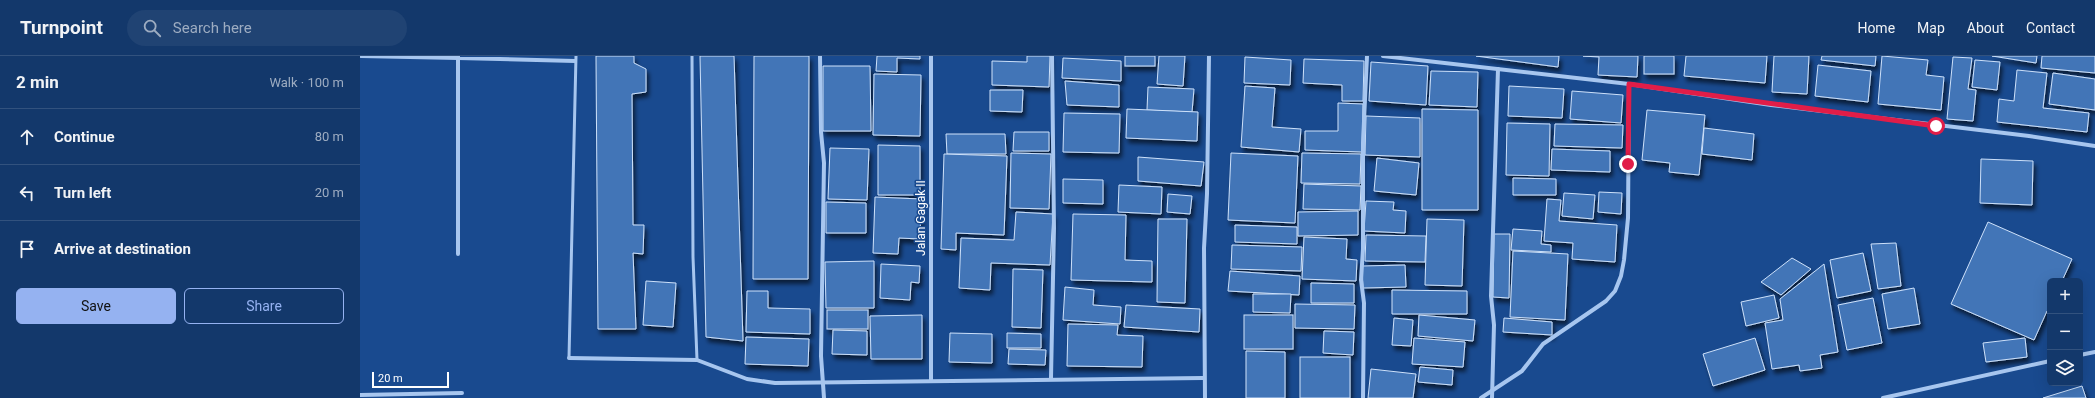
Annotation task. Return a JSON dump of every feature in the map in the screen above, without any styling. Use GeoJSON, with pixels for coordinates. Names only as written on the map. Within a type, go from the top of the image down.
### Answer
{"type":"FeatureCollection","features":[{"type":"Feature","properties":{"kind":"street"},"geometry":{"type":"LineString","coordinates":[[361,56],[458,57],[576,61]]}},
{"type":"Feature","properties":{"kind":"street"},"geometry":{"type":"LineString","coordinates":[[820,56],[821,132],[824,162],[821,356],[824,398]]}},
{"type":"Feature","properties":{"kind":"street","name":"Jalan Gagak II"},"geometry":{"type":"LineString","coordinates":[[931,56],[931,380]]}},
{"type":"Feature","properties":{"kind":"street"},"geometry":{"type":"LineString","coordinates":[[1051,378],[1054,228],[1052,56]]}},
{"type":"Feature","properties":{"kind":"street"},"geometry":{"type":"LineString","coordinates":[[1205,398],[1203,378],[1209,56]]}},
{"type":"Feature","properties":{"kind":"street"},"geometry":{"type":"LineString","coordinates":[[1363,398],[1364,303],[1361,280],[1363,249],[1363,143],[1368,56]]}},
{"type":"Feature","properties":{"kind":"street"},"geometry":{"type":"LineString","coordinates":[[1383,56],[1629,84],[1794,108],[2029,136],[2095,146]]}},
{"type":"Feature","properties":{"kind":"street"},"geometry":{"type":"LineString","coordinates":[[458,57],[458,254]]}},
{"type":"Feature","properties":{"kind":"street"},"geometry":{"type":"LineString","coordinates":[[1492,398],[1494,325],[1491,296],[1498,69]]}},
{"type":"Feature","properties":{"kind":"street"},"geometry":{"type":"LineString","coordinates":[[1481,398],[1492,393],[1522,371],[1543,344],[1606,301],[1615,292],[1621,276],[1624,260],[1628,218],[1629,84]]}},
{"type":"Feature","properties":{"kind":"street"},"geometry":{"type":"LineString","coordinates":[[2083,354],[2095,352]]}},
{"type":"Feature","properties":{"kind":"street"},"geometry":{"type":"LineString","coordinates":[[569,358],[697,360],[747,380],[775,383],[1051,378],[1203,378]]}},
{"type":"Feature","properties":{"kind":"street"},"geometry":{"type":"LineString","coordinates":[[1883,398],[2047,362]]}},
{"type":"Feature","properties":{"kind":"street"},"geometry":{"type":"LineString","coordinates":[[360,395],[462,393]]}},
{"type":"Feature","properties":{"kind":"lane"},"geometry":{"type":"LineString","coordinates":[[569,358],[576,56]]}},
{"type":"Feature","properties":{"kind":"lane"},"geometry":{"type":"LineString","coordinates":[[692,56],[693,257],[697,360]]}},
{"type":"Feature","properties":{"kind":"building"},"geometry":{"type":"Polygon","coordinates":[[[596,56],[634,56],[634,63],[646,69],[646,92],[632,94],[633,225],[644,225],[643,254],[633,253],[636,329],[598,329],[596,56]]]}},
{"type":"Feature","properties":{"kind":"building"},"geometry":{"type":"Polygon","coordinates":[[[700,56],[734,56],[743,341],[706,337],[700,56]]]}},
{"type":"Feature","properties":{"kind":"building"},"geometry":{"type":"Polygon","coordinates":[[[754,56],[809,56],[808,279],[753,279],[754,56]]]}},
{"type":"Feature","properties":{"kind":"building"},"geometry":{"type":"Polygon","coordinates":[[[877,56],[920,56],[920,59],[897,58],[897,72],[876,71],[877,56]]]}},
{"type":"Feature","properties":{"kind":"building"},"geometry":{"type":"Polygon","coordinates":[[[1027,56],[1050,56],[1049,87],[992,85],[992,61],[1027,62],[1027,56]]]}},
{"type":"Feature","properties":{"kind":"building"},"geometry":{"type":"Polygon","coordinates":[[[1125,56],[1155,56],[1155,66],[1125,66],[1125,56]]]}},
{"type":"Feature","properties":{"kind":"building"},"geometry":{"type":"Polygon","coordinates":[[[1159,56],[1185,56],[1183,86],[1157,84],[1159,56]]]}},
{"type":"Feature","properties":{"kind":"building"},"geometry":{"type":"Polygon","coordinates":[[[1476,56],[1559,56],[1558,67],[1476,56]]]}},
{"type":"Feature","properties":{"kind":"building"},"geometry":{"type":"Polygon","coordinates":[[[1583,56],[1638,56],[1637,77],[1598,75],[1599,57],[1583,56]]]}},
{"type":"Feature","properties":{"kind":"building"},"geometry":{"type":"Polygon","coordinates":[[[1644,56],[1674,56],[1674,74],[1644,74],[1644,56]]]}},
{"type":"Feature","properties":{"kind":"building"},"geometry":{"type":"Polygon","coordinates":[[[1686,56],[1767,56],[1765,83],[1684,76],[1686,56]]]}},
{"type":"Feature","properties":{"kind":"building"},"geometry":{"type":"Polygon","coordinates":[[[1774,56],[1809,56],[1807,94],[1772,92],[1774,56]]]}},
{"type":"Feature","properties":{"kind":"building"},"geometry":{"type":"Polygon","coordinates":[[[1822,56],[1876,56],[1875,66],[1821,60],[1822,56]]]}},
{"type":"Feature","properties":{"kind":"building"},"geometry":{"type":"Polygon","coordinates":[[[1882,56],[1928,60],[1926,75],[1944,77],[1941,110],[1878,104],[1882,56]]]}},
{"type":"Feature","properties":{"kind":"building"},"geometry":{"type":"Polygon","coordinates":[[[1992,56],[2037,56],[2036,63],[1992,56]]]}},
{"type":"Feature","properties":{"kind":"building"},"geometry":{"type":"Polygon","coordinates":[[[2042,56],[2095,56],[2095,73],[2041,68],[2042,56]]]}},
{"type":"Feature","properties":{"kind":"building"},"geometry":{"type":"Polygon","coordinates":[[[1245,57],[1291,60],[1290,85],[1244,83],[1245,57]]]}},
{"type":"Feature","properties":{"kind":"building"},"geometry":{"type":"Polygon","coordinates":[[[1953,57],[1972,58],[1968,89],[1976,90],[1973,121],[1947,119],[1953,57]]]}},
{"type":"Feature","properties":{"kind":"building"},"geometry":{"type":"Polygon","coordinates":[[[1063,58],[1121,61],[1121,81],[1062,78],[1063,58]]]}},
{"type":"Feature","properties":{"kind":"building"},"geometry":{"type":"Polygon","coordinates":[[[1304,59],[1364,61],[1363,101],[1342,101],[1342,85],[1303,83],[1304,59]]]}},
{"type":"Feature","properties":{"kind":"building"},"geometry":{"type":"Polygon","coordinates":[[[1975,60],[2000,62],[1997,90],[1972,87],[1975,60]]]}},
{"type":"Feature","properties":{"kind":"building"},"geometry":{"type":"Polygon","coordinates":[[[1371,62],[1428,66],[1426,105],[1369,101],[1371,62]]]}},
{"type":"Feature","properties":{"kind":"building"},"geometry":{"type":"Polygon","coordinates":[[[1818,65],[1871,71],[1868,102],[1815,96],[1818,65]]]}},
{"type":"Feature","properties":{"kind":"building"},"geometry":{"type":"Polygon","coordinates":[[[823,66],[870,66],[871,131],[823,131],[823,66]]]}},
{"type":"Feature","properties":{"kind":"building"},"geometry":{"type":"Polygon","coordinates":[[[2017,70],[2047,73],[2043,108],[2089,113],[2087,132],[1997,122],[1999,99],[2014,101],[2017,70]]]}},
{"type":"Feature","properties":{"kind":"building"},"geometry":{"type":"Polygon","coordinates":[[[1431,71],[1478,72],[1477,107],[1429,105],[1431,71]]]}},
{"type":"Feature","properties":{"kind":"building"},"geometry":{"type":"Polygon","coordinates":[[[2053,73],[2095,79],[2095,110],[2049,104],[2053,73]]]}},
{"type":"Feature","properties":{"kind":"building"},"geometry":{"type":"Polygon","coordinates":[[[874,74],[921,75],[920,136],[873,135],[874,74]]]}},
{"type":"Feature","properties":{"kind":"building"},"geometry":{"type":"Polygon","coordinates":[[[1065,81],[1119,85],[1119,107],[1067,105],[1065,81]]]}},
{"type":"Feature","properties":{"kind":"building"},"geometry":{"type":"Polygon","coordinates":[[[1245,86],[1275,88],[1272,127],[1301,129],[1299,152],[1241,147],[1245,86]]]}},
{"type":"Feature","properties":{"kind":"building"},"geometry":{"type":"Polygon","coordinates":[[[1509,86],[1564,89],[1562,118],[1508,116],[1509,86]]]}},
{"type":"Feature","properties":{"kind":"building"},"geometry":{"type":"Polygon","coordinates":[[[1148,87],[1194,89],[1192,112],[1147,110],[1148,87]]]}},
{"type":"Feature","properties":{"kind":"building"},"geometry":{"type":"Polygon","coordinates":[[[990,90],[1023,90],[1022,112],[990,111],[990,90]]]}},
{"type":"Feature","properties":{"kind":"building"},"geometry":{"type":"Polygon","coordinates":[[[1572,91],[1623,95],[1621,123],[1570,119],[1572,91]]]}},
{"type":"Feature","properties":{"kind":"building"},"geometry":{"type":"Polygon","coordinates":[[[1338,103],[1363,104],[1362,152],[1305,150],[1305,131],[1338,131],[1338,103]]]}},
{"type":"Feature","properties":{"kind":"building"},"geometry":{"type":"Polygon","coordinates":[[[1127,109],[1198,112],[1197,141],[1126,138],[1127,109]]]}},
{"type":"Feature","properties":{"kind":"building"},"geometry":{"type":"Polygon","coordinates":[[[1422,109],[1478,110],[1478,210],[1422,210],[1422,109]]]}},
{"type":"Feature","properties":{"kind":"building"},"geometry":{"type":"Polygon","coordinates":[[[1647,110],[1705,115],[1699,175],[1669,172],[1670,163],[1642,160],[1647,110]]]}},
{"type":"Feature","properties":{"kind":"building"},"geometry":{"type":"Polygon","coordinates":[[[1064,113],[1120,114],[1119,153],[1063,152],[1064,113]]]}},
{"type":"Feature","properties":{"kind":"building"},"geometry":{"type":"Polygon","coordinates":[[[1366,116],[1420,118],[1420,157],[1365,155],[1366,116]]]}},
{"type":"Feature","properties":{"kind":"building"},"geometry":{"type":"Polygon","coordinates":[[[1507,123],[1550,124],[1549,176],[1506,175],[1507,123]]]}},
{"type":"Feature","properties":{"kind":"building"},"geometry":{"type":"Polygon","coordinates":[[[1555,124],[1623,125],[1622,148],[1554,146],[1555,124]]]}},
{"type":"Feature","properties":{"kind":"building"},"geometry":{"type":"Polygon","coordinates":[[[1704,128],[1754,134],[1752,160],[1702,154],[1704,128]]]}},
{"type":"Feature","properties":{"kind":"building"},"geometry":{"type":"Polygon","coordinates":[[[1014,132],[1049,132],[1049,151],[1013,151],[1014,132]]]}},
{"type":"Feature","properties":{"kind":"building"},"geometry":{"type":"Polygon","coordinates":[[[946,134],[1005,134],[1006,154],[947,154],[946,134]]]}},
{"type":"Feature","properties":{"kind":"building"},"geometry":{"type":"Polygon","coordinates":[[[878,145],[920,146],[920,195],[878,195],[878,145]]]}},
{"type":"Feature","properties":{"kind":"building"},"geometry":{"type":"Polygon","coordinates":[[[830,148],[869,149],[867,200],[828,199],[830,148]]]}},
{"type":"Feature","properties":{"kind":"building"},"geometry":{"type":"Polygon","coordinates":[[[1552,149],[1610,151],[1610,172],[1551,170],[1552,149]]]}},
{"type":"Feature","properties":{"kind":"building"},"geometry":{"type":"Polygon","coordinates":[[[1011,153],[1051,154],[1049,209],[1010,208],[1011,153]]]}},
{"type":"Feature","properties":{"kind":"building"},"geometry":{"type":"Polygon","coordinates":[[[1231,153],[1298,156],[1295,223],[1228,220],[1231,153]]]}},
{"type":"Feature","properties":{"kind":"building"},"geometry":{"type":"Polygon","coordinates":[[[1302,153],[1361,154],[1360,184],[1301,183],[1302,153]]]}},
{"type":"Feature","properties":{"kind":"building"},"geometry":{"type":"Polygon","coordinates":[[[944,154],[1007,156],[1004,235],[956,233],[956,250],[941,249],[944,154]]]}},
{"type":"Feature","properties":{"kind":"building"},"geometry":{"type":"Polygon","coordinates":[[[1138,157],[1204,162],[1201,186],[1138,181],[1138,157]]]}},
{"type":"Feature","properties":{"kind":"building"},"geometry":{"type":"Polygon","coordinates":[[[1377,158],[1419,163],[1416,195],[1374,191],[1377,158]]]}},
{"type":"Feature","properties":{"kind":"building"},"geometry":{"type":"Polygon","coordinates":[[[1981,159],[2033,161],[2032,205],[1980,203],[1981,159]]]}},
{"type":"Feature","properties":{"kind":"building"},"geometry":{"type":"Polygon","coordinates":[[[1513,178],[1556,179],[1556,195],[1513,195],[1513,178]]]}},
{"type":"Feature","properties":{"kind":"building"},"geometry":{"type":"Polygon","coordinates":[[[1063,179],[1103,180],[1103,204],[1063,203],[1063,179]]]}},
{"type":"Feature","properties":{"kind":"building"},"geometry":{"type":"Polygon","coordinates":[[[1304,184],[1361,186],[1360,210],[1303,209],[1304,184]]]}},
{"type":"Feature","properties":{"kind":"building"},"geometry":{"type":"Polygon","coordinates":[[[1119,185],[1162,187],[1161,214],[1118,212],[1119,185]]]}},
{"type":"Feature","properties":{"kind":"building"},"geometry":{"type":"Polygon","coordinates":[[[1599,192],[1622,193],[1621,214],[1598,212],[1599,192]]]}},
{"type":"Feature","properties":{"kind":"building"},"geometry":{"type":"Polygon","coordinates":[[[1564,193],[1595,195],[1593,219],[1562,216],[1564,193]]]}},
{"type":"Feature","properties":{"kind":"building"},"geometry":{"type":"Polygon","coordinates":[[[1168,194],[1192,196],[1190,214],[1167,212],[1168,194]]]}},
{"type":"Feature","properties":{"kind":"building"},"geometry":{"type":"Polygon","coordinates":[[[875,197],[921,199],[920,239],[899,238],[898,254],[873,253],[875,197]]]}},
{"type":"Feature","properties":{"kind":"building"},"geometry":{"type":"Polygon","coordinates":[[[1547,199],[1561,200],[1559,221],[1617,225],[1615,262],[1572,259],[1573,243],[1544,241],[1547,199]]]}},
{"type":"Feature","properties":{"kind":"building"},"geometry":{"type":"Polygon","coordinates":[[[1366,201],[1394,202],[1393,210],[1406,211],[1405,233],[1364,231],[1366,201]]]}},
{"type":"Feature","properties":{"kind":"building"},"geometry":{"type":"Polygon","coordinates":[[[826,202],[866,203],[866,233],[826,233],[826,202]]]}},
{"type":"Feature","properties":{"kind":"building"},"geometry":{"type":"Polygon","coordinates":[[[1358,211],[1358,235],[1298,236],[1298,212],[1358,211]]]}},
{"type":"Feature","properties":{"kind":"building"},"geometry":{"type":"Polygon","coordinates":[[[1016,212],[1053,214],[1050,265],[991,263],[990,290],[959,288],[961,238],[1014,240],[1016,212]]]}},
{"type":"Feature","properties":{"kind":"building"},"geometry":{"type":"Polygon","coordinates":[[[1073,214],[1126,215],[1125,260],[1152,261],[1152,282],[1071,280],[1073,214]]]}},
{"type":"Feature","properties":{"kind":"building"},"geometry":{"type":"Polygon","coordinates":[[[1158,219],[1187,219],[1185,303],[1157,302],[1158,219]]]}},
{"type":"Feature","properties":{"kind":"building"},"geometry":{"type":"Polygon","coordinates":[[[1427,219],[1464,220],[1462,286],[1425,285],[1427,219]]]}},
{"type":"Feature","properties":{"kind":"building"},"geometry":{"type":"Polygon","coordinates":[[[1988,222],[2072,259],[2063,278],[2047,278],[2047,311],[2034,340],[1951,304],[1988,222]]]}},
{"type":"Feature","properties":{"kind":"building"},"geometry":{"type":"Polygon","coordinates":[[[1235,225],[1297,227],[1297,244],[1235,242],[1235,225]]]}},
{"type":"Feature","properties":{"kind":"building"},"geometry":{"type":"Polygon","coordinates":[[[1513,229],[1542,231],[1541,244],[1551,245],[1551,252],[1511,250],[1513,229]]]}},
{"type":"Feature","properties":{"kind":"building"},"geometry":{"type":"Polygon","coordinates":[[[1494,234],[1510,234],[1509,298],[1493,297],[1494,234]]]}},
{"type":"Feature","properties":{"kind":"building"},"geometry":{"type":"Polygon","coordinates":[[[1366,235],[1426,236],[1425,262],[1365,261],[1366,235]]]}},
{"type":"Feature","properties":{"kind":"building"},"geometry":{"type":"Polygon","coordinates":[[[1304,237],[1347,239],[1346,259],[1357,260],[1356,281],[1302,279],[1304,237]]]}},
{"type":"Feature","properties":{"kind":"building"},"geometry":{"type":"Polygon","coordinates":[[[1896,243],[1901,286],[1878,289],[1871,244],[1896,243]]]}},
{"type":"Feature","properties":{"kind":"building"},"geometry":{"type":"Polygon","coordinates":[[[1232,245],[1302,247],[1301,271],[1231,269],[1232,245]]]}},
{"type":"Feature","properties":{"kind":"building"},"geometry":{"type":"Polygon","coordinates":[[[1513,251],[1568,254],[1565,320],[1510,317],[1513,251]]]}},
{"type":"Feature","properties":{"kind":"building"},"geometry":{"type":"Polygon","coordinates":[[[1863,253],[1871,291],[1837,298],[1830,260],[1863,253]]]}},
{"type":"Feature","properties":{"kind":"building"},"geometry":{"type":"Polygon","coordinates":[[[1792,258],[1811,269],[1781,295],[1761,282],[1792,258]]]}},
{"type":"Feature","properties":{"kind":"building"},"geometry":{"type":"Polygon","coordinates":[[[874,261],[874,308],[826,308],[825,262],[874,261]]]}},
{"type":"Feature","properties":{"kind":"building"},"geometry":{"type":"Polygon","coordinates":[[[881,264],[920,266],[919,283],[911,282],[910,300],[880,298],[881,264]]]}},
{"type":"Feature","properties":{"kind":"building"},"geometry":{"type":"Polygon","coordinates":[[[1824,264],[1838,352],[1820,355],[1822,368],[1800,371],[1799,365],[1772,369],[1765,323],[1783,320],[1780,299],[1824,264]]]}},
{"type":"Feature","properties":{"kind":"building"},"geometry":{"type":"Polygon","coordinates":[[[1405,265],[1406,287],[1363,288],[1362,266],[1405,265]]]}},
{"type":"Feature","properties":{"kind":"building"},"geometry":{"type":"Polygon","coordinates":[[[1013,269],[1043,270],[1041,328],[1012,327],[1013,269]]]}},
{"type":"Feature","properties":{"kind":"building"},"geometry":{"type":"Polygon","coordinates":[[[1230,271],[1300,276],[1299,295],[1228,291],[1230,271]]]}},
{"type":"Feature","properties":{"kind":"building"},"geometry":{"type":"Polygon","coordinates":[[[646,281],[676,283],[673,327],[643,325],[646,281]]]}},
{"type":"Feature","properties":{"kind":"building"},"geometry":{"type":"Polygon","coordinates":[[[1311,283],[1354,284],[1354,303],[1311,303],[1311,283]]]}},
{"type":"Feature","properties":{"kind":"building"},"geometry":{"type":"Polygon","coordinates":[[[1065,287],[1094,290],[1093,305],[1121,307],[1120,324],[1063,320],[1065,287]]]}},
{"type":"Feature","properties":{"kind":"building"},"geometry":{"type":"Polygon","coordinates":[[[1914,288],[1920,324],[1888,329],[1882,294],[1914,288]]]}},
{"type":"Feature","properties":{"kind":"building"},"geometry":{"type":"Polygon","coordinates":[[[1392,290],[1467,291],[1467,314],[1392,314],[1392,290]]]}},
{"type":"Feature","properties":{"kind":"building"},"geometry":{"type":"Polygon","coordinates":[[[747,291],[768,291],[768,308],[810,309],[810,334],[746,332],[747,291]]]}},
{"type":"Feature","properties":{"kind":"building"},"geometry":{"type":"Polygon","coordinates":[[[1253,294],[1291,294],[1290,313],[1253,312],[1253,294]]]}},
{"type":"Feature","properties":{"kind":"building"},"geometry":{"type":"Polygon","coordinates":[[[1774,295],[1779,318],[1746,326],[1741,302],[1774,295]]]}},
{"type":"Feature","properties":{"kind":"building"},"geometry":{"type":"Polygon","coordinates":[[[1873,298],[1882,343],[1847,350],[1838,305],[1873,298]]]}},
{"type":"Feature","properties":{"kind":"building"},"geometry":{"type":"Polygon","coordinates":[[[1295,304],[1355,305],[1354,329],[1295,328],[1295,304]]]}},
{"type":"Feature","properties":{"kind":"building"},"geometry":{"type":"Polygon","coordinates":[[[1126,305],[1200,309],[1199,332],[1124,327],[1126,305]]]}},
{"type":"Feature","properties":{"kind":"building"},"geometry":{"type":"Polygon","coordinates":[[[827,310],[868,310],[868,329],[827,329],[827,310]]]}},
{"type":"Feature","properties":{"kind":"building"},"geometry":{"type":"Polygon","coordinates":[[[922,315],[922,359],[871,359],[870,316],[922,315]]]}},
{"type":"Feature","properties":{"kind":"building"},"geometry":{"type":"Polygon","coordinates":[[[1244,315],[1293,315],[1293,349],[1244,349],[1244,315]]]}},
{"type":"Feature","properties":{"kind":"building"},"geometry":{"type":"Polygon","coordinates":[[[1419,315],[1475,320],[1473,341],[1418,336],[1419,315]]]}},
{"type":"Feature","properties":{"kind":"building"},"geometry":{"type":"Polygon","coordinates":[[[1394,318],[1413,320],[1411,346],[1392,345],[1394,318]]]}},
{"type":"Feature","properties":{"kind":"building"},"geometry":{"type":"Polygon","coordinates":[[[1504,318],[1552,322],[1552,335],[1503,332],[1504,318]]]}},
{"type":"Feature","properties":{"kind":"building"},"geometry":{"type":"Polygon","coordinates":[[[1068,324],[1118,325],[1117,335],[1143,336],[1142,367],[1067,366],[1068,324]]]}},
{"type":"Feature","properties":{"kind":"building"},"geometry":{"type":"Polygon","coordinates":[[[833,330],[867,331],[867,355],[832,354],[833,330]]]}},
{"type":"Feature","properties":{"kind":"building"},"geometry":{"type":"Polygon","coordinates":[[[1324,331],[1354,332],[1353,355],[1323,353],[1324,331]]]}},
{"type":"Feature","properties":{"kind":"building"},"geometry":{"type":"Polygon","coordinates":[[[950,333],[992,334],[992,363],[949,362],[950,333]]]}},
{"type":"Feature","properties":{"kind":"building"},"geometry":{"type":"Polygon","coordinates":[[[1007,333],[1041,334],[1041,348],[1007,348],[1007,333]]]}},
{"type":"Feature","properties":{"kind":"building"},"geometry":{"type":"Polygon","coordinates":[[[746,337],[809,339],[808,366],[745,364],[746,337]]]}},
{"type":"Feature","properties":{"kind":"building"},"geometry":{"type":"Polygon","coordinates":[[[1414,338],[1465,342],[1463,367],[1412,364],[1414,338]]]}},
{"type":"Feature","properties":{"kind":"building"},"geometry":{"type":"Polygon","coordinates":[[[1755,338],[1765,370],[1713,386],[1703,354],[1755,338]]]}},
{"type":"Feature","properties":{"kind":"building"},"geometry":{"type":"Polygon","coordinates":[[[2025,338],[2027,357],[1986,362],[1983,343],[2025,338]]]}},
{"type":"Feature","properties":{"kind":"building"},"geometry":{"type":"Polygon","coordinates":[[[1009,349],[1046,350],[1045,365],[1008,364],[1009,349]]]}},
{"type":"Feature","properties":{"kind":"building"},"geometry":{"type":"Polygon","coordinates":[[[1246,351],[1285,352],[1285,398],[1246,398],[1246,351]]]}},
{"type":"Feature","properties":{"kind":"building"},"geometry":{"type":"Polygon","coordinates":[[[1300,357],[1350,357],[1350,398],[1300,398],[1300,357]]]}},
{"type":"Feature","properties":{"kind":"building"},"geometry":{"type":"Polygon","coordinates":[[[1420,367],[1453,370],[1452,385],[1418,382],[1420,367]]]}},
{"type":"Feature","properties":{"kind":"building"},"geometry":{"type":"Polygon","coordinates":[[[1371,369],[1416,374],[1413,398],[1368,398],[1371,369]]]}},
{"type":"Feature","properties":{"kind":"building"},"geometry":{"type":"Polygon","coordinates":[[[2082,386],[2086,398],[2043,398],[2082,386]]]}},
{"type":"Feature","properties":{"kind":"route"},"geometry":{"type":"LineString","coordinates":[[1628,164],[1629,84],[1936,126]]}}]}
